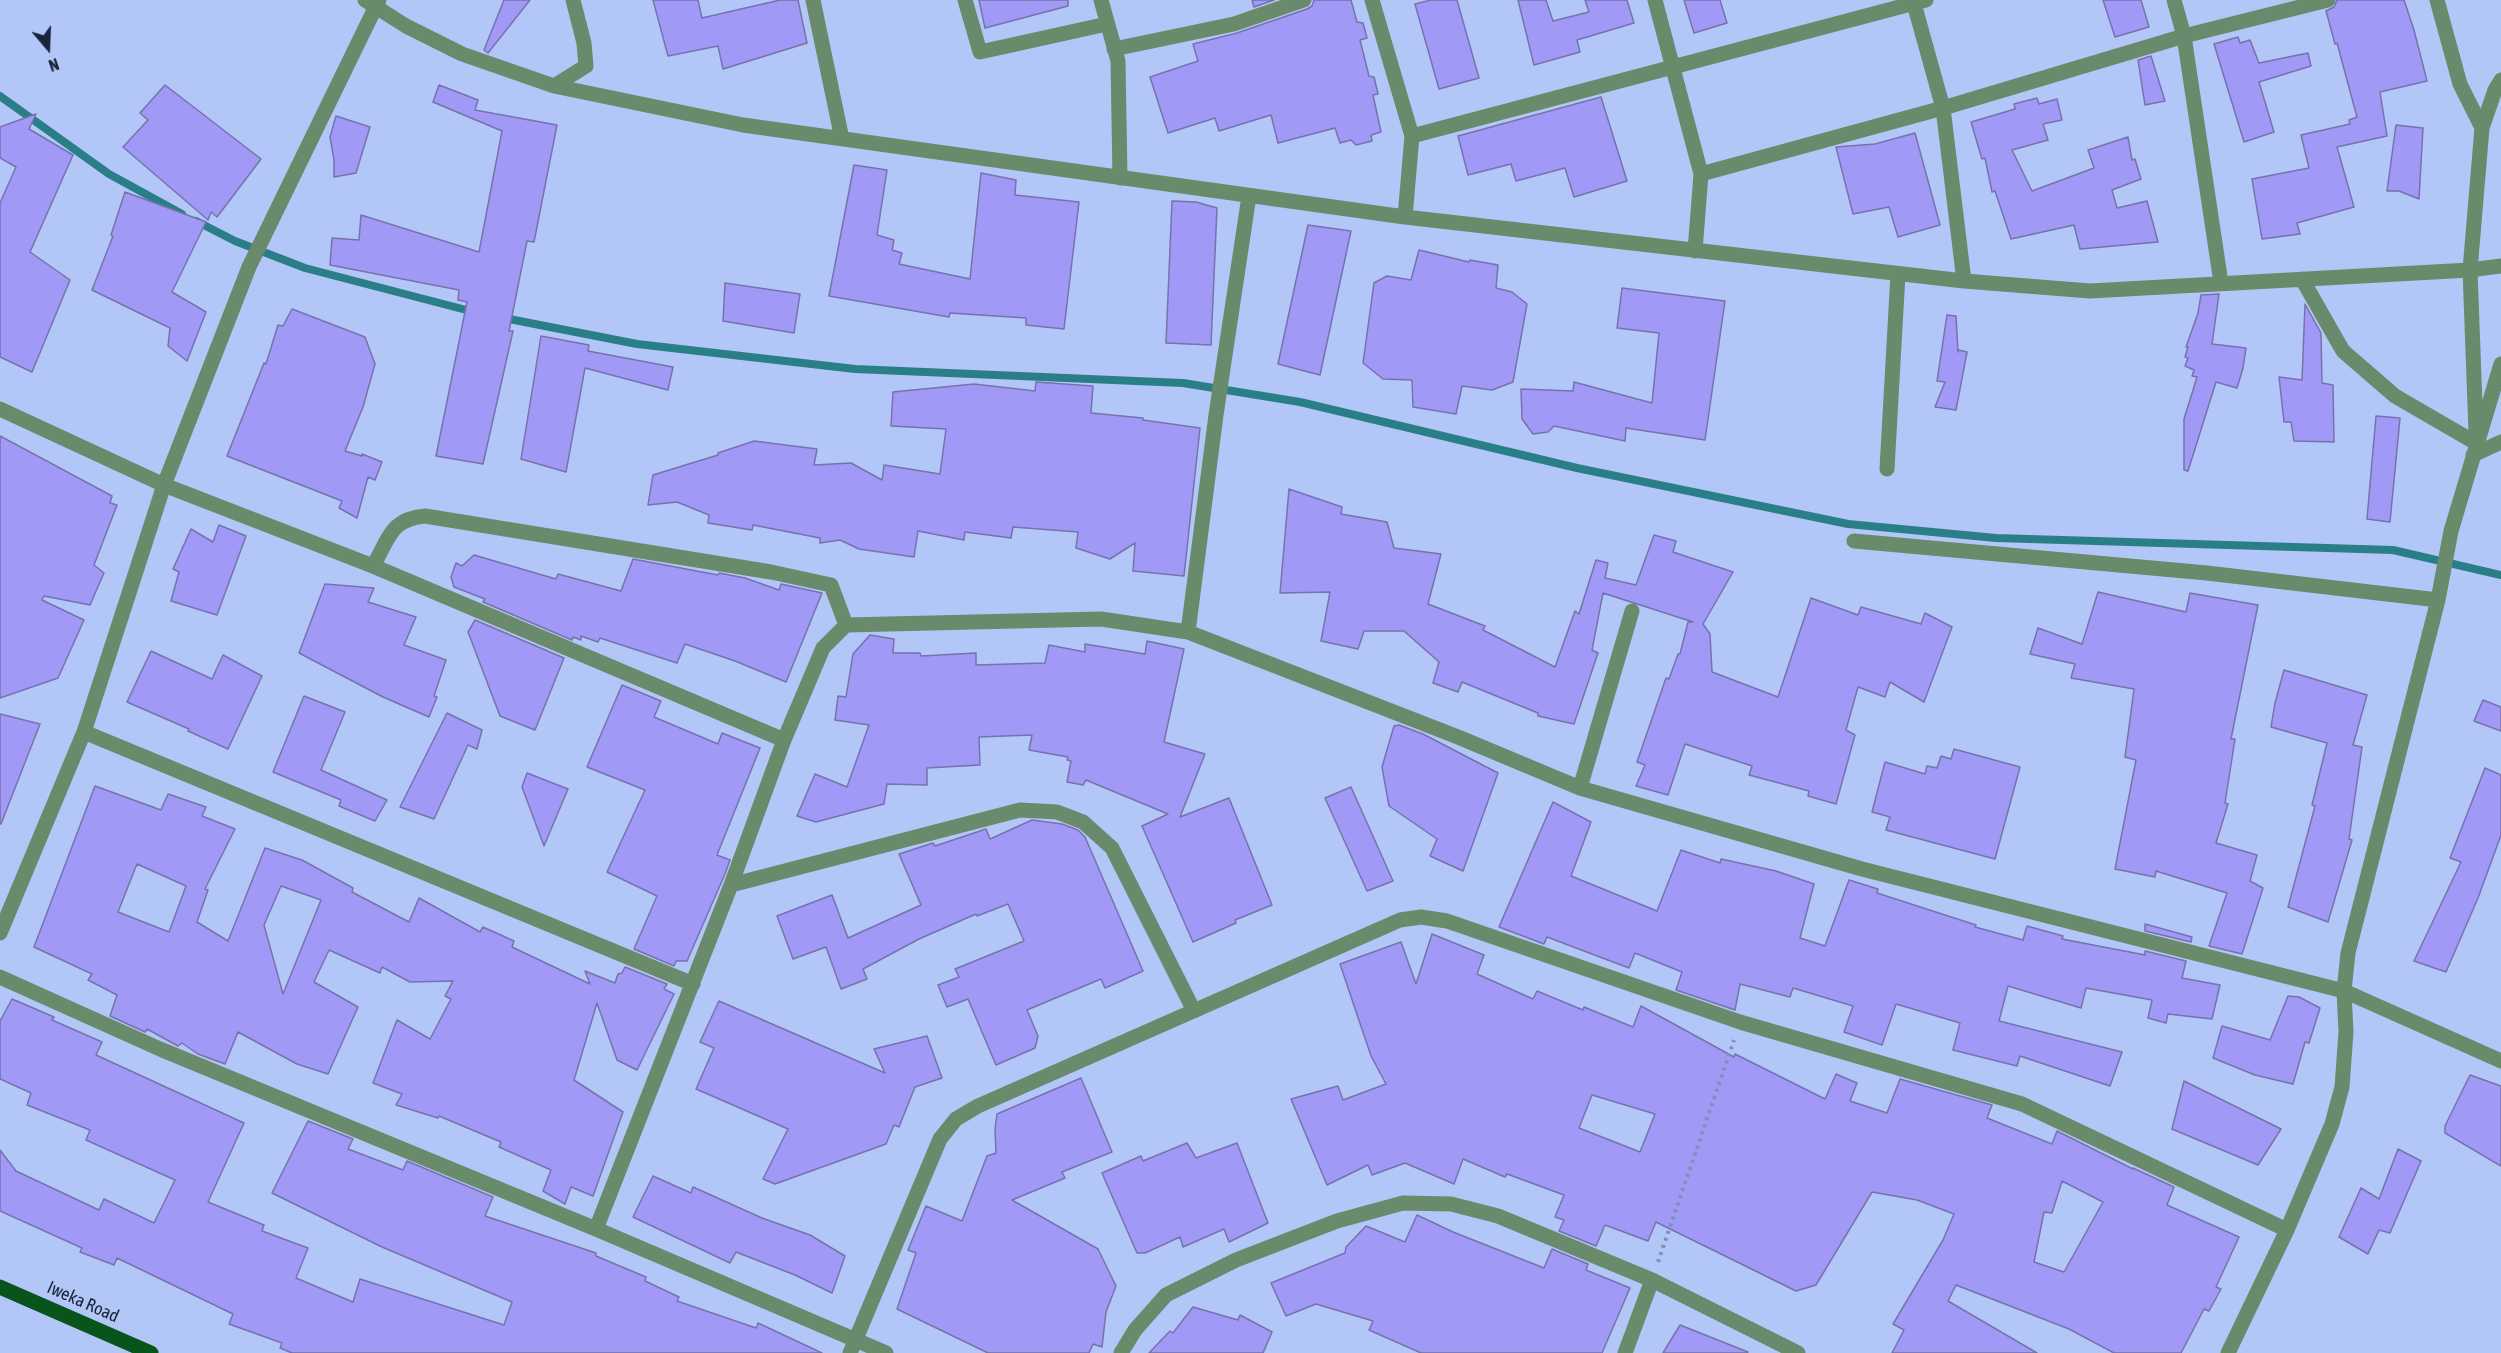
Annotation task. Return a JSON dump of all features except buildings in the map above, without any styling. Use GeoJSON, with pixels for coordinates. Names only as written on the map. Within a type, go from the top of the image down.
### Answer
{"type":"FeatureCollection","features":[{"type":"Feature","properties":{"kind":"main road","name":"Iweka Road"},"geometry":{"type":"LineString","coordinates":[[0,1287],[151,1353]]}},
{"type":"Feature","properties":{"kind":"street"},"geometry":{"type":"LineString","coordinates":[[554,86],[586,66],[584,43],[573,0]]}},
{"type":"Feature","properties":{"kind":"street"},"geometry":{"type":"LineString","coordinates":[[813,0],[842,139]]}},
{"type":"Feature","properties":{"kind":"street"},"geometry":{"type":"LineString","coordinates":[[965,0],[980,52],[1107,24]]}},
{"type":"Feature","properties":{"kind":"street"},"geometry":{"type":"LineString","coordinates":[[1101,0],[1118,61],[1120,178]]}},
{"type":"Feature","properties":{"kind":"street"},"geometry":{"type":"LineString","coordinates":[[1114,49],[1234,24],[1304,0]]}},
{"type":"Feature","properties":{"kind":"street"},"geometry":{"type":"LineString","coordinates":[[1372,0],[1412,136],[1406,217]]}},
{"type":"Feature","properties":{"kind":"street"},"geometry":{"type":"LineString","coordinates":[[1655,0],[1701,174],[1695,250]]}},
{"type":"Feature","properties":{"kind":"street"},"geometry":{"type":"LineString","coordinates":[[2174,0],[2184,36],[2221,283]]}},
{"type":"Feature","properties":{"kind":"street"},"geometry":{"type":"LineString","coordinates":[[1701,174],[1943,108],[2184,36],[2328,0]]}},
{"type":"Feature","properties":{"kind":"street"},"geometry":{"type":"LineString","coordinates":[[2437,0],[2460,84],[2482,128]]}},
{"type":"Feature","properties":{"kind":"street"},"geometry":{"type":"LineString","coordinates":[[1412,136],[1918,1],[1943,108],[1964,281]]}},
{"type":"Feature","properties":{"kind":"street"},"geometry":{"type":"LineString","coordinates":[[0,933],[84,732],[164,484],[249,267],[374,2],[406,26],[462,54],[554,86],[743,125],[1406,217],[1898,274],[2090,291],[2470,270],[2501,266]]}},
{"type":"Feature","properties":{"kind":"street"},"geometry":{"type":"LineString","coordinates":[[2474,449],[2470,270],[2482,128],[2495,90],[2501,80]]}},
{"type":"Feature","properties":{"kind":"street"},"geometry":{"type":"LineString","coordinates":[[1188,632],[1216,415],[1249,196]]}},
{"type":"Feature","properties":{"kind":"street"},"geometry":{"type":"LineString","coordinates":[[1887,469],[1898,274]]}},
{"type":"Feature","properties":{"kind":"street"},"geometry":{"type":"LineString","coordinates":[[2302,279],[2343,351],[2395,396],[2474,449],[2501,442]]}},
{"type":"Feature","properties":{"kind":"street"},"geometry":{"type":"LineString","coordinates":[[2228,1353],[2287,1230],[2332,1124],[2342,1087],[2346,1032],[2344,991],[2348,953],[2439,593],[2451,531],[2501,364]]}},
{"type":"Feature","properties":{"kind":"street"},"geometry":{"type":"LineString","coordinates":[[0,409],[164,484],[373,566],[784,740]]}},
{"type":"Feature","properties":{"kind":"street"},"geometry":{"type":"LineString","coordinates":[[373,566],[398,523],[410,517],[425,516],[759,570],[831,585],[846,625]]}},
{"type":"Feature","properties":{"kind":"street"},"geometry":{"type":"LineString","coordinates":[[1854,541],[2439,593]]}},
{"type":"Feature","properties":{"kind":"street"},"geometry":{"type":"LineString","coordinates":[[1580,788],[1632,611]]}},
{"type":"Feature","properties":{"kind":"street"},"geometry":{"type":"LineString","coordinates":[[596,1229],[693,984],[784,740],[823,648],[846,625],[1101,619],[1188,632],[1458,737],[1580,788],[1862,869],[2344,991],[2501,1061]]}},
{"type":"Feature","properties":{"kind":"street"},"geometry":{"type":"LineString","coordinates":[[84,732],[693,984]]}},
{"type":"Feature","properties":{"kind":"street"},"geometry":{"type":"LineString","coordinates":[[731,885],[1020,810],[1058,812],[1083,822],[1112,848],[1194,1011]]}},
{"type":"Feature","properties":{"kind":"street"},"geometry":{"type":"LineString","coordinates":[[853,1347],[940,1138],[956,1119],[978,1106],[1400,920],[1421,916],[1447,921],[1740,1022],[2022,1104],[2287,1230]]}},
{"type":"Feature","properties":{"kind":"street"},"geometry":{"type":"LineString","coordinates":[[0,977],[160,1049],[596,1229],[853,1347],[886,1353]]}},
{"type":"Feature","properties":{"kind":"street"},"geometry":{"type":"LineString","coordinates":[[1121,1353],[1135,1330],[1166,1295],[1236,1260],[1336,1221],[1403,1203],[1451,1204],[1498,1216],[1652,1280],[1798,1353]]}},
{"type":"Feature","properties":{"kind":"street"},"geometry":{"type":"LineString","coordinates":[[1625,1353],[1652,1280]]}},
{"type":"Feature","properties":{"kind":"path"},"geometry":{"type":"LineString","coordinates":[[1652,1280],[1740,1022]]}},
{"type":"Feature","properties":{"kind":"waterway"},"geometry":{"type":"LineString","coordinates":[[0,96],[109,174],[182,214]]}},
{"type":"Feature","properties":{"kind":"waterway"},"geometry":{"type":"LineString","coordinates":[[196,221],[235,241],[305,268],[474,312]]}},
{"type":"Feature","properties":{"kind":"waterway"},"geometry":{"type":"LineString","coordinates":[[504,318],[637,344],[855,369],[1183,383],[1300,402],[1577,468],[1848,524],[1996,538],[2393,550],[2501,575]]}}]}
